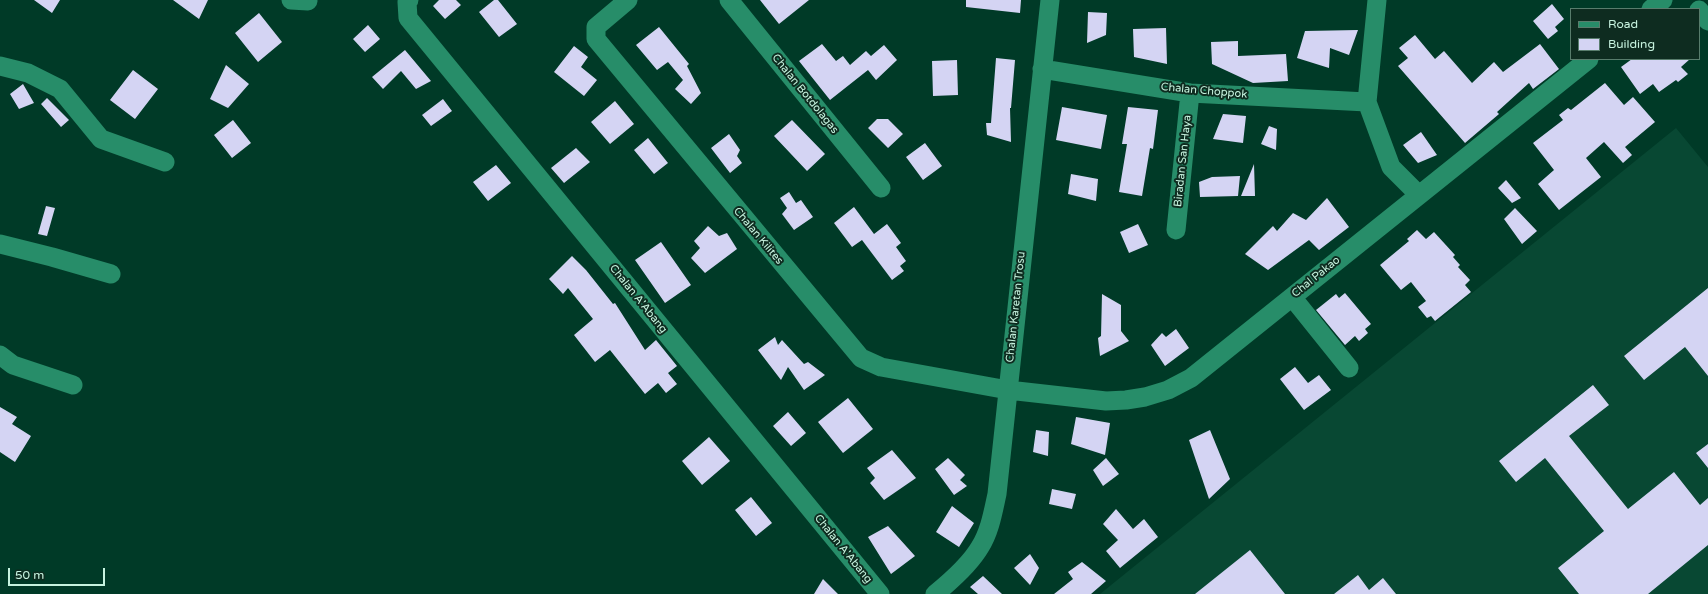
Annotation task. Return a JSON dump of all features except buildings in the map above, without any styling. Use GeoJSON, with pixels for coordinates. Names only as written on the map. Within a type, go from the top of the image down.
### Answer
{"type":"FeatureCollection","features":[{"type":"Feature","properties":{"kind":"street","name":"Chalan A'Abang"},"geometry":{"type":"LineString","coordinates":[[409,0],[407,2],[408,18],[880,594]]}},
{"type":"Feature","properties":{"kind":"street","name":"Chalan Kilites"},"geometry":{"type":"LineString","coordinates":[[628,0],[596,27],[596,39],[861,358],[881,367],[1008,390]]}},
{"type":"Feature","properties":{"kind":"street","name":"Chalan Botdolagas"},"geometry":{"type":"LineString","coordinates":[[729,0],[882,188]]}},
{"type":"Feature","properties":{"kind":"street","name":"Chalan Karetan Trosu"},"geometry":{"type":"LineString","coordinates":[[935,594],[965,566],[980,547],[990,524],[997,494],[1050,0]]}},
{"type":"Feature","properties":{"kind":"street"},"geometry":{"type":"LineString","coordinates":[[1377,0],[1367,102],[1391,167],[1419,195]]}},
{"type":"Feature","properties":{"kind":"street"},"geometry":{"type":"LineString","coordinates":[[1652,8],[1662,0]]}},
{"type":"Feature","properties":{"kind":"street"},"geometry":{"type":"LineString","coordinates":[[1691,0],[1698,8]]}},
{"type":"Feature","properties":{"kind":"street"},"geometry":{"type":"LineString","coordinates":[[1700,10],[1708,20]]}},
{"type":"Feature","properties":{"kind":"street","name":"Chal Pakao"},"geometry":{"type":"LineString","coordinates":[[1008,390],[1106,401],[1126,400],[1168,390],[1191,378],[1588,60]]}},
{"type":"Feature","properties":{"kind":"street"},"geometry":{"type":"LineString","coordinates":[[0,66],[28,73],[60,89],[101,139],[165,162]]}},
{"type":"Feature","properties":{"kind":"street","name":"Chalan Choppok"},"geometry":{"type":"LineString","coordinates":[[1042,69],[1190,93],[1367,102]]}},
{"type":"Feature","properties":{"kind":"street","name":"Biradan San Haya"},"geometry":{"type":"LineString","coordinates":[[1176,230],[1190,93]]}},
{"type":"Feature","properties":{"kind":"street"},"geometry":{"type":"LineString","coordinates":[[0,244],[111,274]]}},
{"type":"Feature","properties":{"kind":"street"},"geometry":{"type":"LineString","coordinates":[[1292,297],[1349,368]]}},
{"type":"Feature","properties":{"kind":"street"},"geometry":{"type":"LineString","coordinates":[[0,354],[13,365],[72,385]]}},
{"type":"Feature","properties":{"kind":"shaded area"},"geometry":{"type":"Polygon","coordinates":[[[1676,128],[1708,167],[1708,594],[1100,594],[1676,128]]]}}]}
